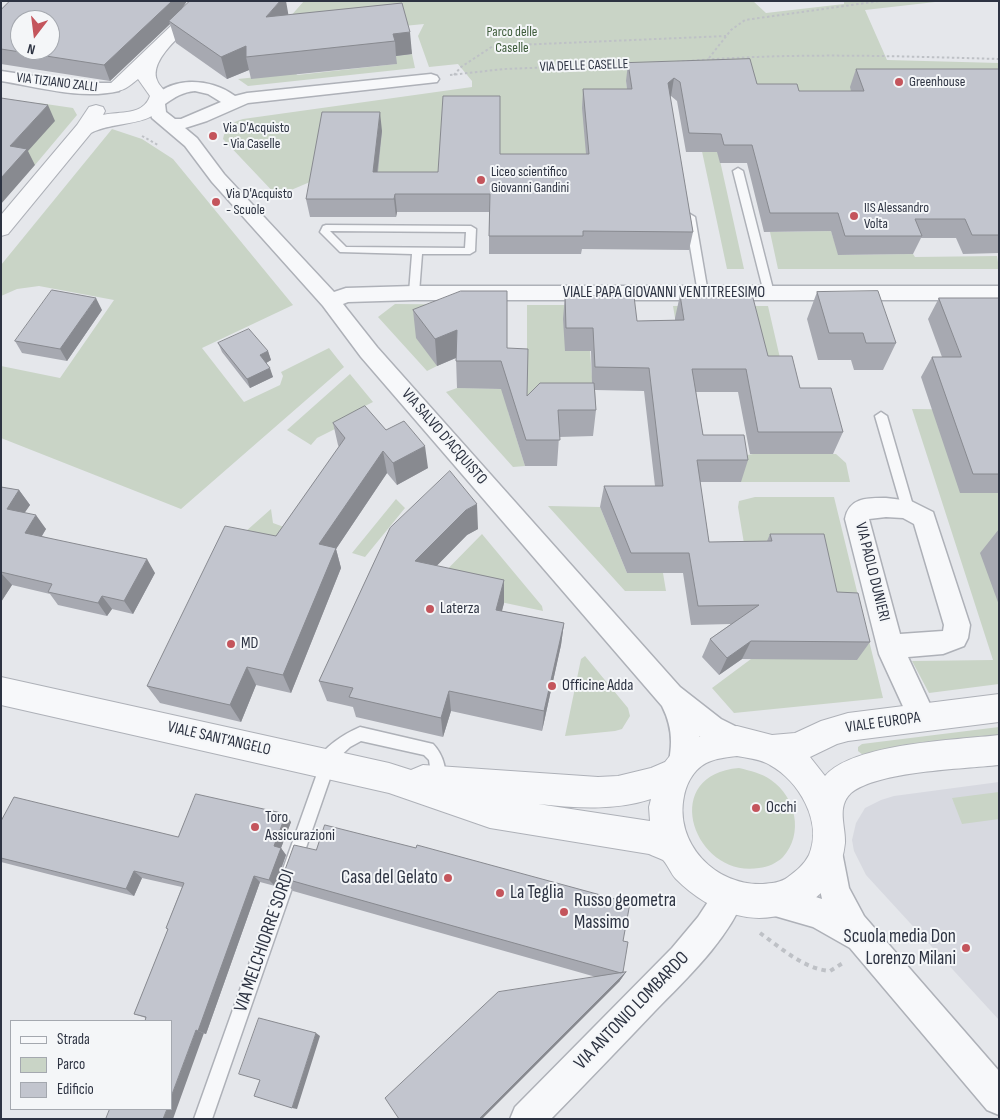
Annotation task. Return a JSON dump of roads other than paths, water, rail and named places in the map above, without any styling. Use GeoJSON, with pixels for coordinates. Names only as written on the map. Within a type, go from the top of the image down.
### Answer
{"type":"FeatureCollection","features":[{"type":"Feature","properties":{"kind":"street"},"geometry":{"type":"LineString","coordinates":[[1,229],[84,129],[95,107],[97,97],[115,86],[155,52],[207,1]]}},
{"type":"Feature","properties":{"kind":"street"},"geometry":{"type":"LineString","coordinates":[[155,52],[147,70],[147,76],[155,98]]}},
{"type":"Feature","properties":{"kind":"street","name":"VIA TIZIANO ZALLI"},"geometry":{"type":"LineString","coordinates":[[1,76],[80,88],[92,89],[115,86]]}},
{"type":"Feature","properties":{"kind":"street"},"geometry":{"type":"LineString","coordinates":[[172,125],[202,118],[232,102],[247,98],[431,79]]}},
{"type":"Feature","properties":{"kind":"street"},"geometry":{"type":"LineString","coordinates":[[115,86],[135,83],[155,98]]}},
{"type":"Feature","properties":{"kind":"street","name":"VIA TIZIANO ZALLI"},"geometry":{"type":"LineString","coordinates":[[1,85],[80,98],[95,107]]}},
{"type":"Feature","properties":{"kind":"street"},"geometry":{"type":"LineString","coordinates":[[84,129],[97,123],[123,119],[147,112],[155,98],[180,89],[204,87],[219,91],[232,102]]}},
{"type":"Feature","properties":{"kind":"street","name":"VIA SALVO D'ACQUISTO"},"geometry":{"type":"LineString","coordinates":[[155,98],[158,114],[191,142],[218,178],[330,302],[369,352],[670,696],[677,707],[686,735],[678,769]]}},
{"type":"Feature","properties":{"kind":"street"},"geometry":{"type":"LineString","coordinates":[[95,107],[107,118],[123,119]]}},
{"type":"Feature","properties":{"kind":"street","name":"VIA SALVO D'ACQUISTO"},"geometry":{"type":"LineString","coordinates":[[123,119],[158,131],[218,178]]}},
{"type":"Feature","properties":{"kind":"street","name":"VIALE PAPA GIOVANNI VENTITREESIMO"},"geometry":{"type":"LineString","coordinates":[[330,302],[346,295],[414,293],[999,293]]}},
{"type":"Feature","properties":{"kind":"street","name":"VIA PAOLO DUNIERI"},"geometry":{"type":"LineString","coordinates":[[908,509],[862,509],[858,513],[857,519],[892,654],[922,717]]}},
{"type":"Feature","properties":{"kind":"street"},"geometry":{"type":"LineString","coordinates":[[892,654],[903,644],[940,644],[950,641],[955,638],[957,632],[957,625],[924,519],[918,513],[908,509]]}},
{"type":"Feature","properties":{"kind":"street","name":"VIALE SANT’ANGELO"},"geometry":{"type":"LineString","coordinates":[[1,692],[50,701],[389,778],[490,812],[651,838],[674,849]]}},
{"type":"Feature","properties":{"kind":"street","name":"VIALE SANT’ANGELO"},"geometry":{"type":"LineString","coordinates":[[1,696],[50,701]]}},
{"type":"Feature","properties":{"kind":"street","name":"VIA SALVO D'ACQUISTO"},"geometry":{"type":"LineString","coordinates":[[670,696],[710,728],[737,741]]}},
{"type":"Feature","properties":{"kind":"street","name":"VIALE EUROPA"},"geometry":{"type":"LineString","coordinates":[[771,750],[797,748],[832,731],[848,727],[999,708]]}},
{"type":"Feature","properties":{"kind":"street"},"geometry":{"type":"LineString","coordinates":[[866,943],[833,920],[814,910],[794,904],[772,901],[744,901],[716,891],[692,873],[674,849],[666,823],[666,797],[678,769],[690,756],[712,745],[737,741],[763,746],[787,758],[808,776],[822,800],[829,826],[827,852],[834,892],[853,927],[999,1098]]}},
{"type":"Feature","properties":{"kind":"street"},"geometry":{"type":"LineString","coordinates":[[826,814],[830,797],[841,782],[862,770],[891,763],[999,750]]}},
{"type":"Feature","properties":{"kind":"street","name":"VIALE SANT’ANGELO"},"geometry":{"type":"LineString","coordinates":[[389,778],[601,793],[657,784],[678,769]]}},
{"type":"Feature","properties":{"kind":"street"},"geometry":{"type":"LineString","coordinates":[[772,901],[797,892],[804,887],[816,876],[827,852]]}},
{"type":"Feature","properties":{"kind":"street","name":"VIA ANTONIO LOMBARDO"},"geometry":{"type":"LineString","coordinates":[[527,1119],[692,949],[709,928],[730,896]]}},
{"type":"Feature","properties":{"kind":"lane"},"geometry":{"type":"LineString","coordinates":[[738,171],[769,293]]}},
{"type":"Feature","properties":{"kind":"lane"},"geometry":{"type":"LineString","coordinates":[[688,204],[703,293]]}},
{"type":"Feature","properties":{"kind":"lane"},"geometry":{"type":"LineString","coordinates":[[326,228],[471,228],[470,251],[417,251],[343,250],[325,232],[326,228]]}},
{"type":"Feature","properties":{"kind":"lane"},"geometry":{"type":"LineString","coordinates":[[414,293],[417,251]]}},
{"type":"Feature","properties":{"kind":"lane"},"geometry":{"type":"LineString","coordinates":[[881,416],[908,509]]}},
{"type":"Feature","properties":{"kind":"lane"},"geometry":{"type":"LineString","coordinates":[[325,764],[352,737],[368,735],[428,749],[434,754],[436,760],[438,781]]}},
{"type":"Feature","properties":{"kind":"lane","name":"VIA MELCHIORRE SORDI"},"geometry":{"type":"LineString","coordinates":[[203,1119],[325,764]]}},
{"type":"Feature","properties":{"kind":"place","name":"Greenhouse"},"geometry":{"type":"Point","coordinates":[899,82]}},
{"type":"Feature","properties":{"kind":"place","name":"Via D'Acquisto - Via Caselle"},"geometry":{"type":"Point","coordinates":[213,136]}},
{"type":"Feature","properties":{"kind":"place","name":"Liceo scientifico Giovanni Gandini"},"geometry":{"type":"Point","coordinates":[481,180]}},
{"type":"Feature","properties":{"kind":"place","name":"Via D'Acquisto - Scuole"},"geometry":{"type":"Point","coordinates":[216,202]}},
{"type":"Feature","properties":{"kind":"place","name":"IIS Alessandro Volta"},"geometry":{"type":"Point","coordinates":[854,216]}},
{"type":"Feature","properties":{"kind":"place","name":"Laterza"},"geometry":{"type":"Point","coordinates":[430,609]}},
{"type":"Feature","properties":{"kind":"place","name":"MD"},"geometry":{"type":"Point","coordinates":[231,644]}},
{"type":"Feature","properties":{"kind":"place","name":"Officine Adda"},"geometry":{"type":"Point","coordinates":[552,686]}},
{"type":"Feature","properties":{"kind":"place","name":"Occhi"},"geometry":{"type":"Point","coordinates":[756,808]}},
{"type":"Feature","properties":{"kind":"place","name":"Toro Assicurazioni"},"geometry":{"type":"Point","coordinates":[255,827]}},
{"type":"Feature","properties":{"kind":"place","name":"Casa del Gelato"},"geometry":{"type":"Point","coordinates":[448,878]}},
{"type":"Feature","properties":{"kind":"place","name":"La Teglia"},"geometry":{"type":"Point","coordinates":[500,893]}},
{"type":"Feature","properties":{"kind":"place","name":"Russo geometra Massimo"},"geometry":{"type":"Point","coordinates":[564,912]}},
{"type":"Feature","properties":{"kind":"place","name":"Scuola media Don Lorenzo Milani"},"geometry":{"type":"Point","coordinates":[966,948]}},
{"type":"Feature","properties":{"kind":"park label","name":"Parco delle Caselle"},"geometry":{"type":"Point","coordinates":[512,40]}}]}
